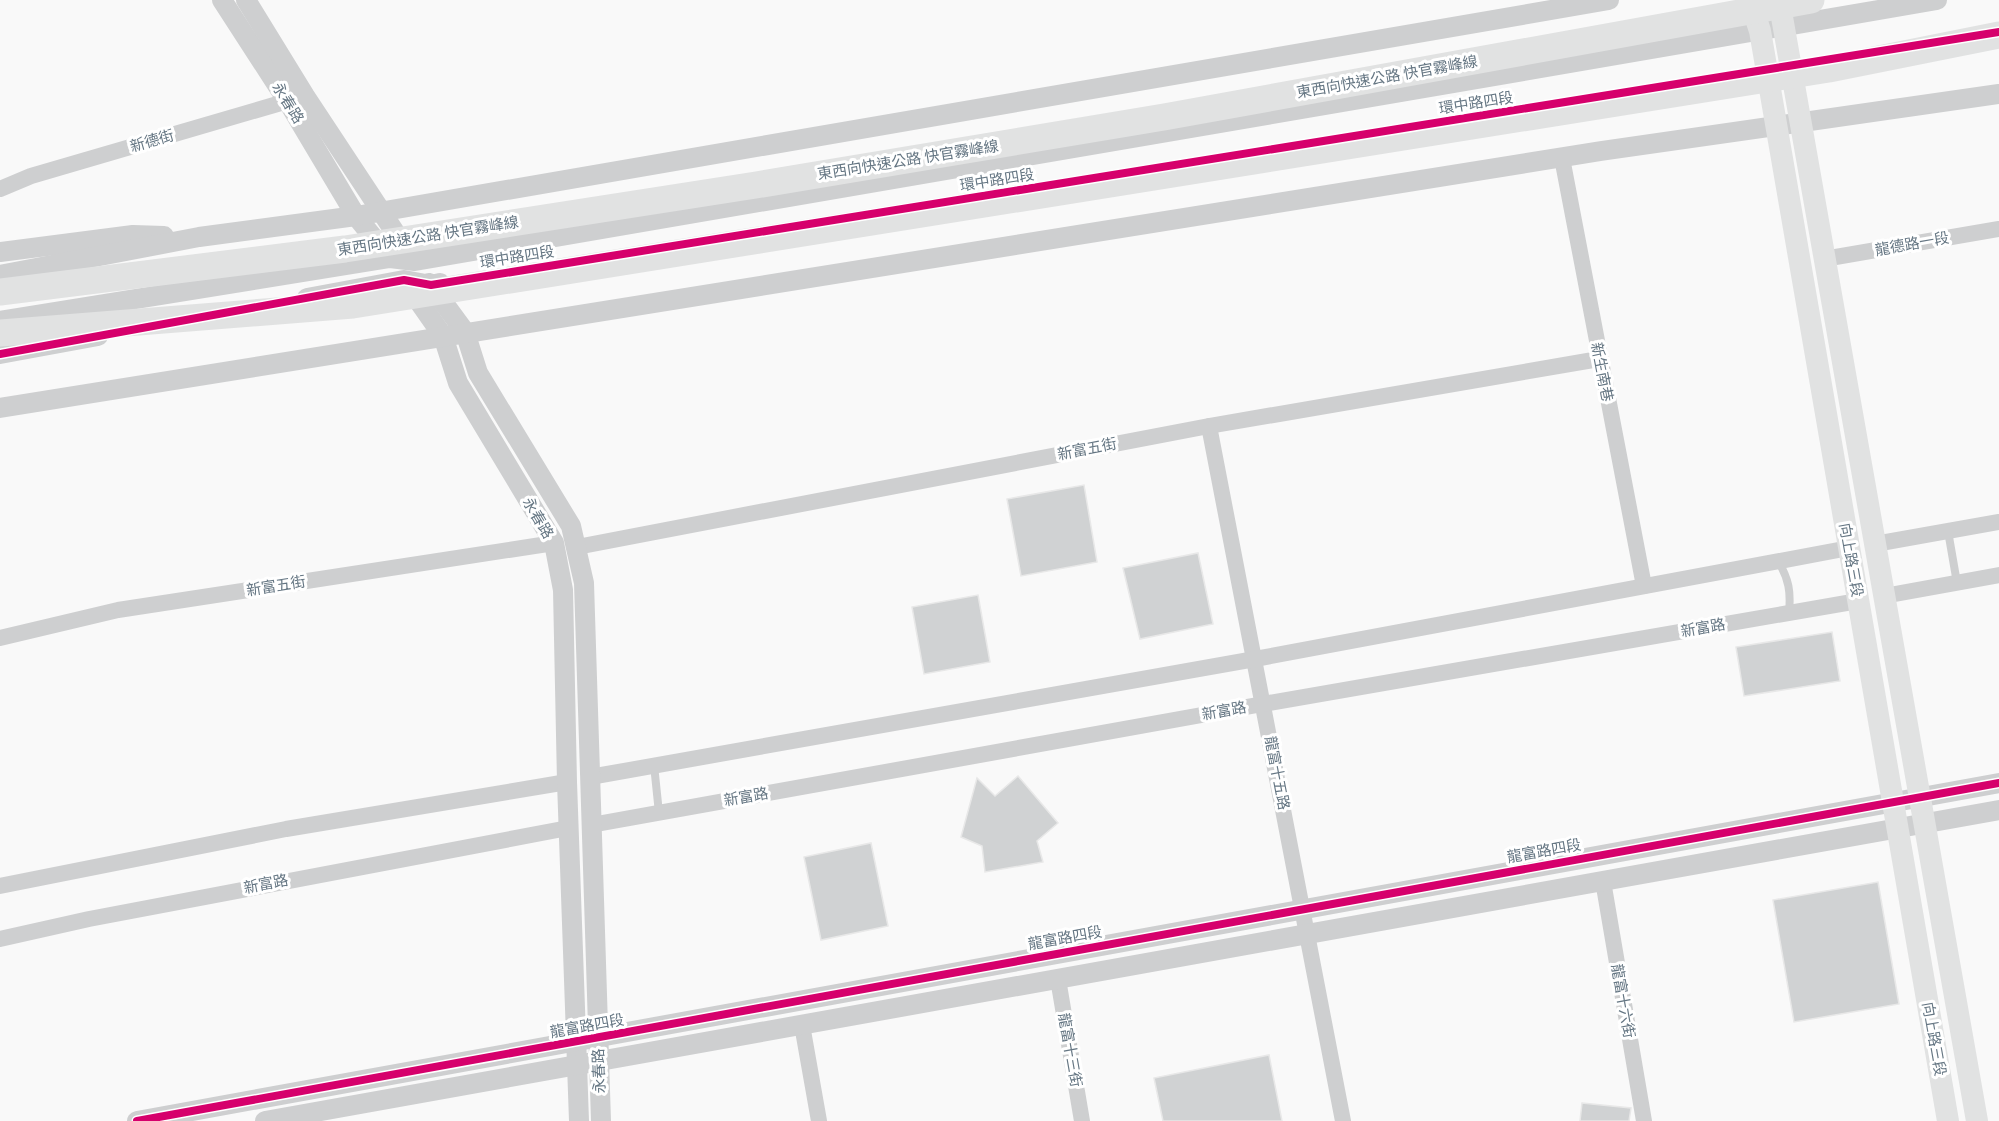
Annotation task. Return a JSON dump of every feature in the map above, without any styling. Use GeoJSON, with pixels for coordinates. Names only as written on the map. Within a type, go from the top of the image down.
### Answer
{"type":"FeatureCollection","features":[{"type":"Feature","properties":{"kind":"highway","name":"東西向快速公路 快官霧峰線"},"geometry":{"type":"LineString","coordinates":[[0,292],[345,249],[756,185],[1164,117],[1811,0]]}},
{"type":"Feature","properties":{"kind":"highway"},"geometry":{"type":"LineString","coordinates":[[1829,69],[1999,33]]}},
{"type":"Feature","properties":{"kind":"highway"},"geometry":{"type":"LineString","coordinates":[[0,333],[353,305],[1829,69],[1999,45]]}},
{"type":"Feature","properties":{"kind":"main road","name":"向上路三段"},"geometry":{"type":"LineString","coordinates":[[1750,0],[1760,31],[1948,1121]]}},
{"type":"Feature","properties":{"kind":"main road","name":"向上路三段"},"geometry":{"type":"LineString","coordinates":[[1779,0],[1789,67],[1977,1121]]}},
{"type":"Feature","properties":{"kind":"street","name":"永春路"},"geometry":{"type":"LineString","coordinates":[[222,0],[381,210],[465,332],[478,373],[571,526],[584,583],[601,1121]]}},
{"type":"Feature","properties":{"kind":"street","name":"永春路"},"geometry":{"type":"LineString","coordinates":[[246,0],[356,216],[390,258],[443,336],[458,383],[554,543],[563,590],[568,828],[579,1121]]}},
{"type":"Feature","properties":{"kind":"street"},"geometry":{"type":"LineString","coordinates":[[0,275],[199,237],[356,216],[1609,0]]}},
{"type":"Feature","properties":{"kind":"street","name":"環中路四段"},"geometry":{"type":"LineString","coordinates":[[0,321],[390,258],[415,261],[1937,0]]}},
{"type":"Feature","properties":{"kind":"street","name":"環中路四段"},"geometry":{"type":"LineString","coordinates":[[0,354],[404,280],[431,285],[1999,33]]}},
{"type":"Feature","properties":{"kind":"street"},"geometry":{"type":"LineString","coordinates":[[0,408],[1562,158],[1999,94]]}},
{"type":"Feature","properties":{"kind":"street","name":"新德街"},"geometry":{"type":"LineString","coordinates":[[0,189],[31,176],[296,99]]}},
{"type":"Feature","properties":{"kind":"street","name":"新生南巷"},"geometry":{"type":"LineString","coordinates":[[1562,158],[1644,586]]}},
{"type":"Feature","properties":{"kind":"street","name":"龍德路一段"},"geometry":{"type":"LineString","coordinates":[[1824,259],[1999,229]]}},
{"type":"Feature","properties":{"kind":"street"},"geometry":{"type":"LineString","coordinates":[[0,252],[133,235],[199,237]]}},
{"type":"Feature","properties":{"kind":"street","name":"新富五街"},"geometry":{"type":"LineString","coordinates":[[577,547],[1209,426],[1599,359]]}},
{"type":"Feature","properties":{"kind":"street","name":"龍富十五路"},"geometry":{"type":"LineString","coordinates":[[1209,426],[1304,908],[1343,1121]]}},
{"type":"Feature","properties":{"kind":"street"},"geometry":{"type":"LineString","coordinates":[[1875,544],[1999,522]]}},
{"type":"Feature","properties":{"kind":"street","name":"新富五街"},"geometry":{"type":"LineString","coordinates":[[0,638],[118,610],[554,543]]}},
{"type":"Feature","properties":{"kind":"street"},"geometry":{"type":"LineString","coordinates":[[590,777],[1255,659],[1849,548]]}},
{"type":"Feature","properties":{"kind":"street"},"geometry":{"type":"LineString","coordinates":[[1884,597],[1999,575]]}},
{"type":"Feature","properties":{"kind":"street","name":"新富路"},"geometry":{"type":"LineString","coordinates":[[591,825],[1263,704],[1858,601]]}},
{"type":"Feature","properties":{"kind":"street"},"geometry":{"type":"LineString","coordinates":[[0,886],[286,829],[567,782]]}},
{"type":"Feature","properties":{"kind":"street","name":"龍富路四段"},"geometry":{"type":"LineString","coordinates":[[137,1121],[1999,783]]}},
{"type":"Feature","properties":{"kind":"street"},"geometry":{"type":"LineString","coordinates":[[265,1121],[318,1116],[577,1065],[1999,810]]}},
{"type":"Feature","properties":{"kind":"street","name":"新富路"},"geometry":{"type":"LineString","coordinates":[[0,939],[100,917],[568,828]]}},
{"type":"Feature","properties":{"kind":"street","name":"龍富十六街"},"geometry":{"type":"LineString","coordinates":[[1603,881],[1644,1121]]}},
{"type":"Feature","properties":{"kind":"street","name":"龍富十三街"},"geometry":{"type":"LineString","coordinates":[[1058,979],[1082,1121]]}},
{"type":"Feature","properties":{"kind":"street"},"geometry":{"type":"LineString","coordinates":[[802,1025],[819,1121]]}},
{"type":"Feature","properties":{"kind":"lane"},"geometry":{"type":"LineString","coordinates":[[1948,531],[1957,583]]}},
{"type":"Feature","properties":{"kind":"lane"},"geometry":{"type":"LineString","coordinates":[[1778,561],[1788,578],[1791,595],[1789,613]]}},
{"type":"Feature","properties":{"kind":"lane"},"geometry":{"type":"LineString","coordinates":[[654,765],[659,813]]}},
{"type":"Feature","properties":{"kind":"building"},"geometry":{"type":"Polygon","coordinates":[[[1084,485],[1097,562],[1021,576],[1007,499],[1084,485]]]}},
{"type":"Feature","properties":{"kind":"building"},"geometry":{"type":"Polygon","coordinates":[[[1198,553],[1213,624],[1140,639],[1123,568],[1198,553]]]}},
{"type":"Feature","properties":{"kind":"building"},"geometry":{"type":"Polygon","coordinates":[[[978,595],[990,662],[924,674],[912,607],[978,595]]]}},
{"type":"Feature","properties":{"kind":"building"},"geometry":{"type":"Polygon","coordinates":[[[1832,632],[1840,681],[1744,696],[1736,647],[1832,632]]]}},
{"type":"Feature","properties":{"kind":"building"},"geometry":{"type":"Polygon","coordinates":[[[1018,776],[1058,823],[1037,841],[1043,862],[985,872],[982,846],[961,837],[977,778],[995,796],[1018,776]]]}},
{"type":"Feature","properties":{"kind":"building"},"geometry":{"type":"Polygon","coordinates":[[[871,843],[888,926],[821,940],[804,857],[871,843]]]}},
{"type":"Feature","properties":{"kind":"building"},"geometry":{"type":"Polygon","coordinates":[[[1878,882],[1899,1004],[1794,1022],[1773,900],[1878,882]]]}},
{"type":"Feature","properties":{"kind":"building"},"geometry":{"type":"Polygon","coordinates":[[[1269,1055],[1282,1121],[1163,1121],[1154,1078],[1269,1055]]]}},
{"type":"Feature","properties":{"kind":"building"},"geometry":{"type":"Polygon","coordinates":[[[1582,1103],[1631,1108],[1629,1121],[1580,1121],[1582,1103]]]}},
{"type":"Feature","properties":{"kind":"cycle path"},"geometry":{"type":"LineString","coordinates":[[0,354],[404,280],[431,285],[1999,32]]}},
{"type":"Feature","properties":{"kind":"cycle path"},"geometry":{"type":"LineString","coordinates":[[137,1121],[1999,783]]}}]}
